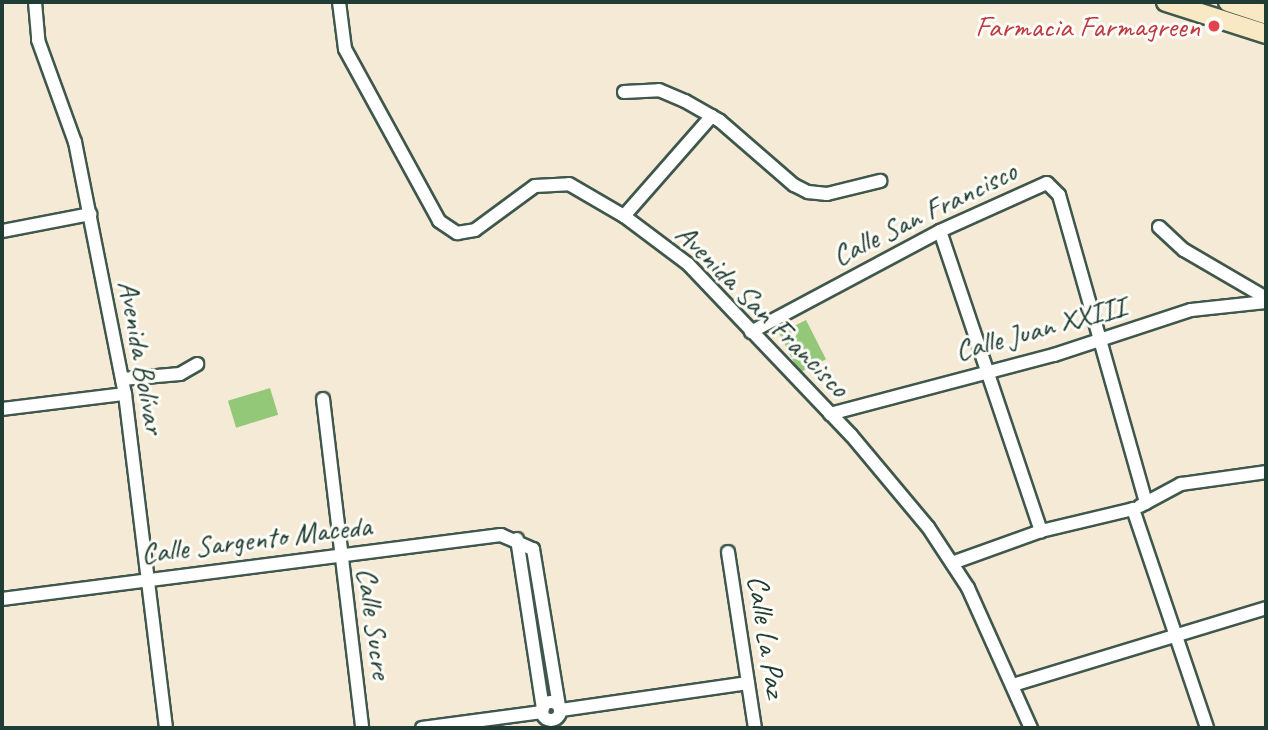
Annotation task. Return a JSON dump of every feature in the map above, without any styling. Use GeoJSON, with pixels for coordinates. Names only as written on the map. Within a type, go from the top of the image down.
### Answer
{"type":"FeatureCollection","features":[{"type":"Feature","properties":{"kind":"main road"},"geometry":{"type":"LineString","coordinates":[[1166,2],[1266,34]]}},
{"type":"Feature","properties":{"kind":"main road"},"geometry":{"type":"LineString","coordinates":[[1228,2],[1266,14]]}},
{"type":"Feature","properties":{"kind":"street","name":"Avenida Bolívar"},"geometry":{"type":"LineString","coordinates":[[35,2],[38,40],[75,142],[125,394],[166,728]]}},
{"type":"Feature","properties":{"kind":"street","name":"Avenida San Francisco"},"geometry":{"type":"LineString","coordinates":[[339,2],[345,49],[376,113],[449,231],[475,230],[521,195],[552,182],[569,184],[624,216],[688,264],[830,414],[928,527],[952,563],[1013,685],[1031,728]]}},
{"type":"Feature","properties":{"kind":"street"},"geometry":{"type":"LineString","coordinates":[[624,92],[659,90],[712,116],[808,192],[827,194],[880,181]]}},
{"type":"Feature","properties":{"kind":"street"},"geometry":{"type":"LineString","coordinates":[[624,216],[712,116]]}},
{"type":"Feature","properties":{"kind":"street","name":"Calle San Francisco"},"geometry":{"type":"LineString","coordinates":[[751,332],[940,231],[1047,183],[1059,195],[1100,340],[1140,506],[1175,635],[1207,728]]}},
{"type":"Feature","properties":{"kind":"street"},"geometry":{"type":"LineString","coordinates":[[2,231],[90,215]]}},
{"type":"Feature","properties":{"kind":"street"},"geometry":{"type":"LineString","coordinates":[[1159,227],[1184,250],[1266,300]]}},
{"type":"Feature","properties":{"kind":"street"},"geometry":{"type":"LineString","coordinates":[[940,231],[989,369],[1041,531]]}},
{"type":"Feature","properties":{"kind":"street","name":"Calle Juan XXIII"},"geometry":{"type":"LineString","coordinates":[[830,414],[1100,340],[1191,310],[1266,300]]}},
{"type":"Feature","properties":{"kind":"street"},"geometry":{"type":"LineString","coordinates":[[122,379],[180,373],[197,364]]}},
{"type":"Feature","properties":{"kind":"street"},"geometry":{"type":"LineString","coordinates":[[2,409],[125,394]]}},
{"type":"Feature","properties":{"kind":"street","name":"Calle Sucre"},"geometry":{"type":"LineString","coordinates":[[323,399],[339,556],[362,728]]}},
{"type":"Feature","properties":{"kind":"street"},"geometry":{"type":"LineString","coordinates":[[952,563],[1041,531],[1140,506],[1181,484],[1266,471]]}},
{"type":"Feature","properties":{"kind":"street","name":"Calle Sargento Maceda"},"geometry":{"type":"LineString","coordinates":[[2,599],[491,535],[517,539]]}},
{"type":"Feature","properties":{"kind":"street"},"geometry":{"type":"LineString","coordinates":[[517,539],[533,549],[560,715]]}},
{"type":"Feature","properties":{"kind":"street"},"geometry":{"type":"LineString","coordinates":[[517,539],[543,716]]}},
{"type":"Feature","properties":{"kind":"street","name":"Calle La Paz"},"geometry":{"type":"LineString","coordinates":[[729,552],[755,728]]}},
{"type":"Feature","properties":{"kind":"street"},"geometry":{"type":"LineString","coordinates":[[1013,685],[1266,608]]}},
{"type":"Feature","properties":{"kind":"street"},"geometry":{"type":"LineString","coordinates":[[422,728],[543,716],[553,720],[560,715],[748,683]]}},
{"type":"Feature","properties":{"kind":"green space"},"geometry":{"type":"Polygon","coordinates":[[[806,320],[826,359],[799,373],[779,334],[806,320]]]}},
{"type":"Feature","properties":{"kind":"green space"},"geometry":{"type":"Polygon","coordinates":[[[270,388],[278,415],[236,428],[228,401],[270,388]]]}},
{"type":"Feature","properties":{"kind":"place","name":"Farmacia Farmagreen"},"geometry":{"type":"Point","coordinates":[1214,26]}}]}
